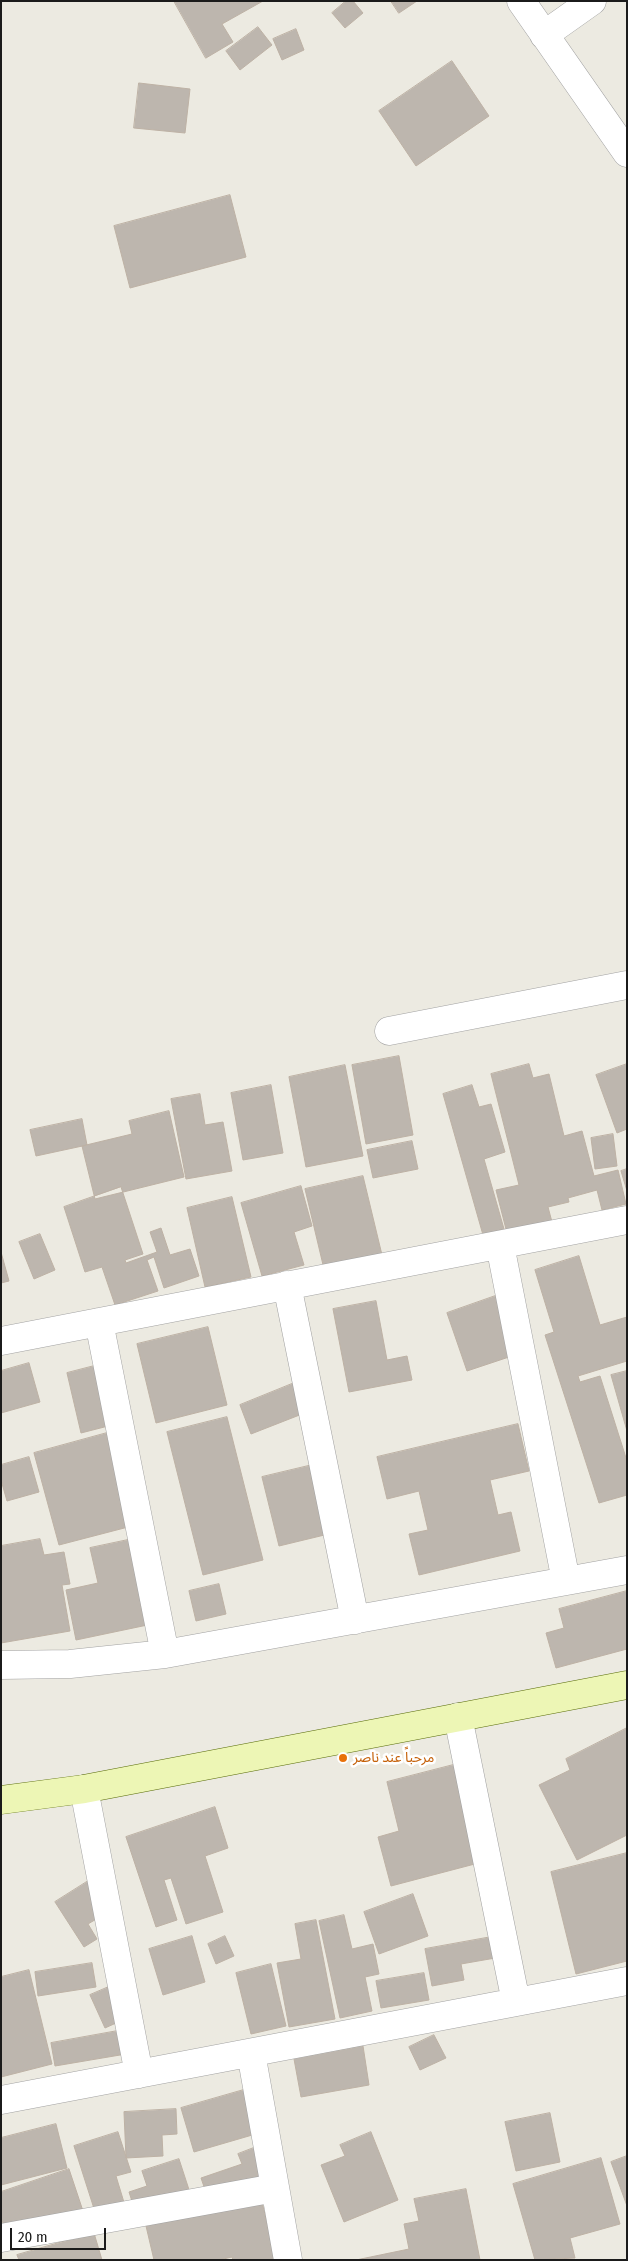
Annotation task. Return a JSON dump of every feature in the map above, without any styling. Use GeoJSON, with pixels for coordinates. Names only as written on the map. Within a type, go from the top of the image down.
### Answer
{"type":"FeatureCollection","features":[{"type":"Feature","properties":{"kind":"street"},"geometry":{"type":"LineString","coordinates":[[520,1],[627,153]]}},
{"type":"Feature","properties":{"kind":"street"},"geometry":{"type":"LineString","coordinates":[[544,35],[592,1]]}},
{"type":"Feature","properties":{"kind":"street"},"geometry":{"type":"LineString","coordinates":[[389,1031],[627,985]]}},
{"type":"Feature","properties":{"kind":"street"},"geometry":{"type":"LineString","coordinates":[[1,1341],[627,1220]]}},
{"type":"Feature","properties":{"kind":"street"},"geometry":{"type":"LineString","coordinates":[[500,1245],[566,1581]]}},
{"type":"Feature","properties":{"kind":"street"},"geometry":{"type":"LineString","coordinates":[[287,1285],[355,1620]]}},
{"type":"Feature","properties":{"kind":"street"},"geometry":{"type":"LineString","coordinates":[[99,1322],[165,1654]]}},
{"type":"Feature","properties":{"kind":"street"},"geometry":{"type":"LineString","coordinates":[[1,1665],[70,1664],[165,1654],[627,1570]]}},
{"type":"Feature","properties":{"kind":"street"},"geometry":{"type":"LineString","coordinates":[[1,1800],[84,1790],[627,1685]]}},
{"type":"Feature","properties":{"kind":"street"},"geometry":{"type":"LineString","coordinates":[[458,1717],[516,2002]]}},
{"type":"Feature","properties":{"kind":"street"},"geometry":{"type":"LineString","coordinates":[[84,1790],[139,2074]]}},
{"type":"Feature","properties":{"kind":"street"},"geometry":{"type":"LineString","coordinates":[[1,2100],[627,1981]]}},
{"type":"Feature","properties":{"kind":"street"},"geometry":{"type":"LineString","coordinates":[[251,2053],[288,2260]]}},
{"type":"Feature","properties":{"kind":"street"},"geometry":{"type":"LineString","coordinates":[[1,2238],[275,2188]]}},
{"type":"Feature","properties":{"kind":"building"},"geometry":{"type":"Polygon","coordinates":[[[174,1],[263,1],[222,24],[233,42],[206,58],[174,1]]]}},
{"type":"Feature","properties":{"kind":"building"},"geometry":{"type":"Polygon","coordinates":[[[346,1],[353,1],[363,13],[345,28],[332,13],[346,1]]]}},
{"type":"Feature","properties":{"kind":"building"},"geometry":{"type":"Polygon","coordinates":[[[391,1],[417,1],[399,13],[391,1]]]}},
{"type":"Feature","properties":{"kind":"building"},"geometry":{"type":"Polygon","coordinates":[[[258,27],[272,45],[240,70],[226,51],[258,27]]]}},
{"type":"Feature","properties":{"kind":"building"},"geometry":{"type":"Polygon","coordinates":[[[296,29],[304,50],[282,60],[273,39],[296,29]]]}},
{"type":"Feature","properties":{"kind":"building"},"geometry":{"type":"Polygon","coordinates":[[[452,61],[489,116],[416,166],[379,111],[452,61]]]}},
{"type":"Feature","properties":{"kind":"building"},"geometry":{"type":"Polygon","coordinates":[[[139,83],[190,89],[185,133],[134,128],[139,83]]]}},
{"type":"Feature","properties":{"kind":"building"},"geometry":{"type":"Polygon","coordinates":[[[230,195],[246,257],[130,288],[114,226],[230,195]]]}},
{"type":"Feature","properties":{"kind":"building"},"geometry":{"type":"Polygon","coordinates":[[[399,1056],[413,1135],[366,1144],[352,1065],[399,1056]]]}},
{"type":"Feature","properties":{"kind":"building"},"geometry":{"type":"Polygon","coordinates":[[[529,1064],[533,1078],[549,1074],[564,1136],[582,1131],[594,1176],[618,1170],[626,1204],[602,1210],[597,1190],[568,1198],[569,1202],[548,1207],[552,1222],[507,1233],[496,1190],[519,1185],[491,1074],[529,1064]]]}},
{"type":"Feature","properties":{"kind":"building"},"geometry":{"type":"Polygon","coordinates":[[[627,1064],[627,1129],[617,1133],[596,1075],[627,1064]]]}},
{"type":"Feature","properties":{"kind":"building"},"geometry":{"type":"Polygon","coordinates":[[[345,1065],[363,1156],[306,1167],[289,1077],[345,1065]]]}},
{"type":"Feature","properties":{"kind":"building"},"geometry":{"type":"Polygon","coordinates":[[[271,1085],[283,1153],[243,1160],[231,1093],[271,1085]]]}},
{"type":"Feature","properties":{"kind":"building"},"geometry":{"type":"Polygon","coordinates":[[[472,1085],[479,1107],[491,1104],[505,1152],[484,1159],[504,1229],[483,1235],[443,1094],[472,1085]]]}},
{"type":"Feature","properties":{"kind":"building"},"geometry":{"type":"Polygon","coordinates":[[[200,1094],[205,1125],[223,1122],[232,1171],[186,1179],[171,1099],[200,1094]]]}},
{"type":"Feature","properties":{"kind":"building"},"geometry":{"type":"Polygon","coordinates":[[[169,1111],[184,1177],[95,1199],[82,1146],[132,1134],[129,1121],[169,1111]]]}},
{"type":"Feature","properties":{"kind":"building"},"geometry":{"type":"Polygon","coordinates":[[[82,1119],[87,1145],[36,1156],[30,1130],[82,1119]]]}},
{"type":"Feature","properties":{"kind":"building"},"geometry":{"type":"Polygon","coordinates":[[[613,1134],[617,1166],[595,1169],[591,1138],[613,1134]]]}},
{"type":"Feature","properties":{"kind":"building"},"geometry":{"type":"Polygon","coordinates":[[[412,1141],[418,1169],[373,1178],[367,1150],[412,1141]]]}},
{"type":"Feature","properties":{"kind":"building"},"geometry":{"type":"Polygon","coordinates":[[[627,1169],[627,1191],[621,1171],[627,1169]]]}},
{"type":"Feature","properties":{"kind":"building"},"geometry":{"type":"Polygon","coordinates":[[[363,1176],[382,1255],[324,1269],[305,1189],[363,1176]]]}},
{"type":"Feature","properties":{"kind":"building"},"geometry":{"type":"Polygon","coordinates":[[[301,1186],[312,1226],[294,1232],[304,1265],[262,1276],[241,1203],[301,1186]]]}},
{"type":"Feature","properties":{"kind":"building"},"geometry":{"type":"Polygon","coordinates":[[[121,1187],[143,1254],[125,1260],[126,1263],[157,1252],[150,1232],[161,1228],[170,1255],[190,1249],[199,1276],[164,1288],[154,1257],[147,1260],[158,1291],[115,1305],[102,1267],[85,1272],[64,1207],[121,1187]]]}},
{"type":"Feature","properties":{"kind":"building"},"geometry":{"type":"Polygon","coordinates":[[[232,1197],[251,1277],[205,1287],[187,1208],[232,1197]]]}},
{"type":"Feature","properties":{"kind":"building"},"geometry":{"type":"Polygon","coordinates":[[[40,1234],[55,1270],[34,1279],[19,1242],[40,1234]]]}},
{"type":"Feature","properties":{"kind":"building"},"geometry":{"type":"Polygon","coordinates":[[[1,1252],[9,1281],[1,1283],[1,1252]]]}},
{"type":"Feature","properties":{"kind":"building"},"geometry":{"type":"Polygon","coordinates":[[[579,1256],[600,1325],[627,1317],[627,1361],[578,1376],[580,1382],[600,1376],[627,1461],[627,1495],[599,1503],[545,1335],[554,1332],[535,1270],[579,1256]]]}},
{"type":"Feature","properties":{"kind":"building"},"geometry":{"type":"Polygon","coordinates":[[[501,1294],[521,1353],[467,1371],[447,1313],[501,1294]]]}},
{"type":"Feature","properties":{"kind":"building"},"geometry":{"type":"Polygon","coordinates":[[[376,1301],[387,1360],[407,1356],[412,1380],[349,1392],[333,1309],[376,1301]]]}},
{"type":"Feature","properties":{"kind":"building"},"geometry":{"type":"Polygon","coordinates":[[[208,1327],[227,1405],[156,1423],[137,1344],[208,1327]]]}},
{"type":"Feature","properties":{"kind":"building"},"geometry":{"type":"Polygon","coordinates":[[[29,1363],[40,1402],[1,1413],[1,1371],[29,1363]]]}},
{"type":"Feature","properties":{"kind":"building"},"geometry":{"type":"Polygon","coordinates":[[[102,1364],[116,1424],[81,1433],[67,1373],[102,1364]]]}},
{"type":"Feature","properties":{"kind":"building"},"geometry":{"type":"Polygon","coordinates":[[[627,1371],[627,1431],[611,1375],[627,1371]]]}},
{"type":"Feature","properties":{"kind":"building"},"geometry":{"type":"Polygon","coordinates":[[[309,1377],[320,1407],[251,1434],[240,1405],[309,1377]]]}},
{"type":"Feature","properties":{"kind":"building"},"geometry":{"type":"Polygon","coordinates":[[[227,1417],[263,1560],[203,1575],[167,1432],[227,1417]]]}},
{"type":"Feature","properties":{"kind":"building"},"geometry":{"type":"Polygon","coordinates":[[[518,1424],[529,1471],[490,1480],[498,1515],[511,1512],[520,1551],[419,1575],[409,1534],[428,1530],[419,1491],[387,1499],[377,1457],[518,1424]]]}},
{"type":"Feature","properties":{"kind":"building"},"geometry":{"type":"Polygon","coordinates":[[[107,1433],[132,1526],[59,1545],[34,1453],[107,1433]]]}},
{"type":"Feature","properties":{"kind":"building"},"geometry":{"type":"Polygon","coordinates":[[[29,1457],[39,1492],[7,1501],[1,1480],[1,1465],[29,1457]]]}},
{"type":"Feature","properties":{"kind":"building"},"geometry":{"type":"Polygon","coordinates":[[[325,1462],[341,1531],[279,1546],[262,1477],[325,1462]]]}},
{"type":"Feature","properties":{"kind":"building"},"geometry":{"type":"Polygon","coordinates":[[[142,1537],[157,1623],[76,1640],[66,1590],[98,1583],[90,1548],[142,1537]]]}},
{"type":"Feature","properties":{"kind":"building"},"geometry":{"type":"Polygon","coordinates":[[[40,1539],[44,1555],[64,1552],[70,1584],[62,1585],[70,1631],[1,1643],[1,1546],[40,1539]]]}},
{"type":"Feature","properties":{"kind":"building"},"geometry":{"type":"Polygon","coordinates":[[[219,1584],[226,1614],[196,1621],[189,1591],[219,1584]]]}},
{"type":"Feature","properties":{"kind":"building"},"geometry":{"type":"Polygon","coordinates":[[[627,1591],[627,1649],[556,1668],[546,1633],[564,1628],[559,1609],[627,1591]]]}},
{"type":"Feature","properties":{"kind":"building"},"geometry":{"type":"Polygon","coordinates":[[[627,1728],[627,1835],[577,1860],[539,1785],[570,1770],[566,1759],[627,1728]]]}},
{"type":"Feature","properties":{"kind":"building"},"geometry":{"type":"Polygon","coordinates":[[[465,1762],[490,1860],[391,1886],[378,1837],[399,1831],[387,1782],[465,1762]]]}},
{"type":"Feature","properties":{"kind":"building"},"geometry":{"type":"Polygon","coordinates":[[[215,1807],[228,1848],[205,1856],[223,1912],[186,1924],[171,1878],[164,1880],[177,1920],[156,1927],[126,1837],[215,1807]]]}},
{"type":"Feature","properties":{"kind":"building"},"geometry":{"type":"Polygon","coordinates":[[[627,1853],[627,1961],[576,1974],[551,1872],[627,1853]]]}},
{"type":"Feature","properties":{"kind":"building"},"geometry":{"type":"Polygon","coordinates":[[[93,1878],[113,1909],[88,1924],[97,1939],[84,1947],[55,1902],[93,1878]]]}},
{"type":"Feature","properties":{"kind":"building"},"geometry":{"type":"Polygon","coordinates":[[[413,1894],[428,1936],[379,1954],[364,1912],[413,1894]]]}},
{"type":"Feature","properties":{"kind":"building"},"geometry":{"type":"Polygon","coordinates":[[[344,1915],[352,1949],[373,1944],[379,1974],[365,1977],[372,2011],[340,2018],[319,1921],[344,1915]]]}},
{"type":"Feature","properties":{"kind":"building"},"geometry":{"type":"Polygon","coordinates":[[[316,1920],[335,2019],[289,2027],[277,1963],[301,1959],[295,1924],[316,1920]]]}},
{"type":"Feature","properties":{"kind":"building"},"geometry":{"type":"Polygon","coordinates":[[[192,1936],[205,1982],[163,1995],[149,1949],[192,1936]]]}},
{"type":"Feature","properties":{"kind":"building"},"geometry":{"type":"Polygon","coordinates":[[[225,1936],[234,1956],[216,1964],[208,1944],[225,1936]]]}},
{"type":"Feature","properties":{"kind":"building"},"geometry":{"type":"Polygon","coordinates":[[[497,1936],[501,1957],[461,1964],[464,1980],[432,1986],[425,1949],[497,1936]]]}},
{"type":"Feature","properties":{"kind":"building"},"geometry":{"type":"Polygon","coordinates":[[[92,1963],[96,1987],[38,1996],[35,1972],[92,1963]]]}},
{"type":"Feature","properties":{"kind":"building"},"geometry":{"type":"Polygon","coordinates":[[[271,1964],[286,2026],[251,2034],[236,1973],[271,1964]]]}},
{"type":"Feature","properties":{"kind":"building"},"geometry":{"type":"Polygon","coordinates":[[[29,1970],[52,2064],[1,2077],[1,1977],[29,1970]]]}},
{"type":"Feature","properties":{"kind":"building"},"geometry":{"type":"Polygon","coordinates":[[[424,1973],[429,2000],[381,2008],[376,1981],[424,1973]]]}},
{"type":"Feature","properties":{"kind":"building"},"geometry":{"type":"Polygon","coordinates":[[[111,1986],[125,2019],[105,2028],[90,1995],[111,1986]]]}},
{"type":"Feature","properties":{"kind":"building"},"geometry":{"type":"Polygon","coordinates":[[[123,2030],[126,2054],[55,2066],[51,2043],[123,2030]]]}},
{"type":"Feature","properties":{"kind":"building"},"geometry":{"type":"Polygon","coordinates":[[[434,2035],[446,2058],[420,2070],[409,2047],[434,2035]]]}},
{"type":"Feature","properties":{"kind":"building"},"geometry":{"type":"Polygon","coordinates":[[[363,2046],[369,2085],[301,2097],[294,2059],[363,2046]]]}},
{"type":"Feature","properties":{"kind":"building"},"geometry":{"type":"Polygon","coordinates":[[[254,2087],[266,2131],[194,2152],[181,2108],[254,2087]]]}},
{"type":"Feature","properties":{"kind":"building"},"geometry":{"type":"Polygon","coordinates":[[[176,2109],[177,2134],[162,2135],[163,2156],[126,2158],[124,2112],[176,2109]]]}},
{"type":"Feature","properties":{"kind":"building"},"geometry":{"type":"Polygon","coordinates":[[[550,2113],[560,2162],[516,2171],[505,2122],[550,2113]]]}},
{"type":"Feature","properties":{"kind":"building"},"geometry":{"type":"Polygon","coordinates":[[[56,2124],[67,2168],[1,2185],[1,2138],[56,2124]]]}},
{"type":"Feature","properties":{"kind":"building"},"geometry":{"type":"Polygon","coordinates":[[[118,2132],[131,2172],[116,2176],[126,2209],[97,2218],[74,2146],[118,2132]]]}},
{"type":"Feature","properties":{"kind":"building"},"geometry":{"type":"Polygon","coordinates":[[[371,2132],[398,2200],[344,2222],[321,2165],[345,2156],[340,2145],[371,2132]]]}},
{"type":"Feature","properties":{"kind":"building"},"geometry":{"type":"Polygon","coordinates":[[[264,2144],[276,2177],[209,2201],[201,2178],[242,2164],[238,2154],[264,2144]]]}},
{"type":"Feature","properties":{"kind":"building"},"geometry":{"type":"Polygon","coordinates":[[[627,2156],[627,2206],[611,2162],[627,2156]]]}},
{"type":"Feature","properties":{"kind":"building"},"geometry":{"type":"Polygon","coordinates":[[[601,2158],[620,2224],[570,2238],[575,2258],[535,2260],[513,2184],[601,2158]]]}},
{"type":"Feature","properties":{"kind":"building"},"geometry":{"type":"Polygon","coordinates":[[[179,2159],[193,2202],[138,2220],[129,2192],[147,2186],[142,2171],[179,2159]]]}},
{"type":"Feature","properties":{"kind":"building"},"geometry":{"type":"Polygon","coordinates":[[[69,2169],[85,2217],[9,2242],[1,2217],[1,2192],[69,2169]]]}},
{"type":"Feature","properties":{"kind":"building"},"geometry":{"type":"Polygon","coordinates":[[[466,2189],[480,2260],[356,2260],[409,2249],[404,2224],[419,2221],[414,2199],[466,2189]]]}},
{"type":"Feature","properties":{"kind":"building"},"geometry":{"type":"Polygon","coordinates":[[[261,2198],[276,2260],[233,2260],[232,2257],[219,2260],[154,2260],[146,2226],[261,2198]]]}},
{"type":"Feature","properties":{"kind":"building"},"geometry":{"type":"Polygon","coordinates":[[[94,2233],[102,2260],[19,2260],[17,2255],[94,2233]]]}},
{"type":"Feature","properties":{"kind":"place","name":"مرحباً عند ناصر"},"geometry":{"type":"Point","coordinates":[343,1758]}}]}
